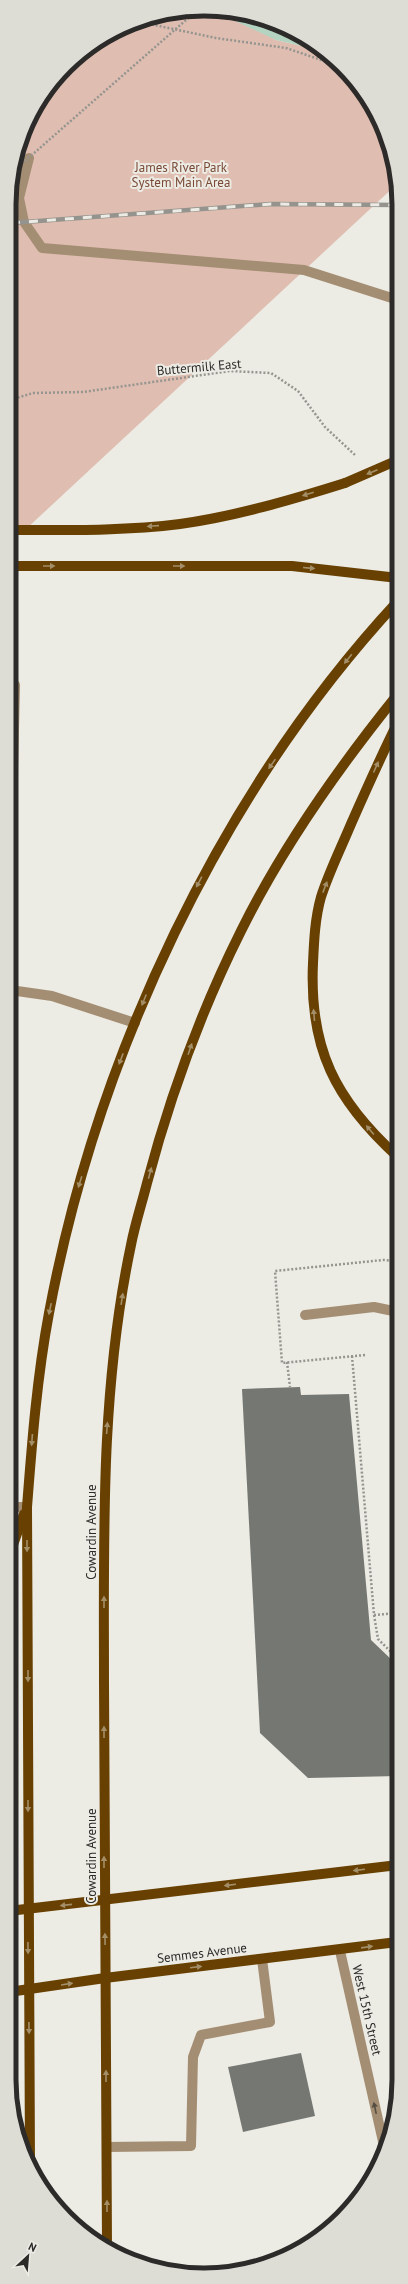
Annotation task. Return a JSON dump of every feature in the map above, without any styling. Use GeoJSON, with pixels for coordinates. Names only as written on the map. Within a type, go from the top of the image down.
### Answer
{"type":"FeatureCollection","features":[{"type":"Feature","properties":{"kind":"main road"},"geometry":{"type":"LineString","coordinates":[[16,530],[96,530],[180,524],[274,505],[345,483],[392,463]]}},
{"type":"Feature","properties":{"kind":"main road"},"geometry":{"type":"LineString","coordinates":[[16,566],[292,566],[392,577]]}},
{"type":"Feature","properties":{"kind":"main road"},"geometry":{"type":"LineString","coordinates":[[30,2152],[27,1507],[35,1402],[49,1312],[74,1201],[108,1094],[135,1023],[151,983],[199,882],[272,765],[323,690],[372,629],[392,607]]}},
{"type":"Feature","properties":{"kind":"main road","name":"Cowardin Avenue"},"geometry":{"type":"LineString","coordinates":[[107,2241],[104,1901],[104,1467],[113,1357],[131,1245],[160,1137],[196,1032],[242,929],[295,836],[358,744],[392,702]]}},
{"type":"Feature","properties":{"kind":"main road"},"geometry":{"type":"LineString","coordinates":[[392,735],[347,834],[321,897],[316,923],[312,991],[314,1022],[321,1051],[334,1080],[352,1109],[376,1137],[392,1152]]}},
{"type":"Feature","properties":{"kind":"main road"},"geometry":{"type":"LineString","coordinates":[[16,1539],[27,1507]]}},
{"type":"Feature","properties":{"kind":"main road"},"geometry":{"type":"LineString","coordinates":[[16,1910],[392,1866]]}},
{"type":"Feature","properties":{"kind":"main road","name":"Semmes Avenue"},"geometry":{"type":"LineString","coordinates":[[16,1991],[105,1978],[340,1951],[392,1943]]}},
{"type":"Feature","properties":{"kind":"street"},"geometry":{"type":"LineString","coordinates":[[27,159],[19,198],[24,222],[42,248],[304,270],[392,298]]}},
{"type":"Feature","properties":{"kind":"street"},"geometry":{"type":"LineString","coordinates":[[16,991],[52,996],[135,1023]]}},
{"type":"Feature","properties":{"kind":"street"},"geometry":{"type":"LineString","coordinates":[[305,1315],[374,1307],[392,1311]]}},
{"type":"Feature","properties":{"kind":"street"},"geometry":{"type":"LineString","coordinates":[[16,1507],[27,1507]]}},
{"type":"Feature","properties":{"kind":"street","name":"West 15th Street"},"geometry":{"type":"LineString","coordinates":[[340,1951],[382,2139]]}},
{"type":"Feature","properties":{"kind":"street"},"geometry":{"type":"LineString","coordinates":[[107,2147],[191,2146],[193,2057],[201,2035],[270,2022],[262,1960]]}},
{"type":"Feature","properties":{"kind":"path"},"geometry":{"type":"LineString","coordinates":[[27,159],[190,16]]}},
{"type":"Feature","properties":{"kind":"path"},"geometry":{"type":"LineString","coordinates":[[150,24],[216,38],[286,48],[326,62]]}},
{"type":"Feature","properties":{"kind":"path","name":"Buttermilk East"},"geometry":{"type":"LineString","coordinates":[[16,398],[33,393],[83,392],[230,371],[271,373],[298,391],[325,427],[356,456]]}},
{"type":"Feature","properties":{"kind":"path"},"geometry":{"type":"LineString","coordinates":[[352,1356],[374,1615],[378,1639],[392,1653]]}},
{"type":"Feature","properties":{"kind":"path"},"geometry":{"type":"LineString","coordinates":[[287,1362],[290,1387]]}},
{"type":"Feature","properties":{"kind":"path"},"geometry":{"type":"LineString","coordinates":[[374,1615],[392,1614]]}},
{"type":"Feature","properties":{"kind":"green space","name":"James River Park System Main Area"},"geometry":{"type":"Polygon","coordinates":[[[192,16],[216,16],[229,18],[245,21],[276,40],[307,47],[337,71],[367,110],[378,132],[386,155],[392,189],[25,530],[16,530],[16,192],[22,155],[30,132],[41,110],[71,71],[90,55],[121,35],[155,22],[192,16]]]}},
{"type":"Feature","properties":{"kind":"shaded area"},"geometry":{"type":"Polygon","coordinates":[[[229,18],[253,22],[276,30],[307,47],[276,40],[229,18]]]}},
{"type":"Feature","properties":{"kind":"building"},"geometry":{"type":"Polygon","coordinates":[[[300,1387],[301,1395],[349,1394],[371,1640],[392,1660],[392,1776],[308,1778],[260,1733],[242,1389],[300,1387]]]}},
{"type":"Feature","properties":{"kind":"building"},"geometry":{"type":"Polygon","coordinates":[[[301,2053],[315,2116],[243,2132],[228,2067],[301,2053]]]}},
{"type":"Feature","properties":{"kind":"railway"},"geometry":{"type":"LineString","coordinates":[[16,223],[271,204],[392,205]]}}]}
